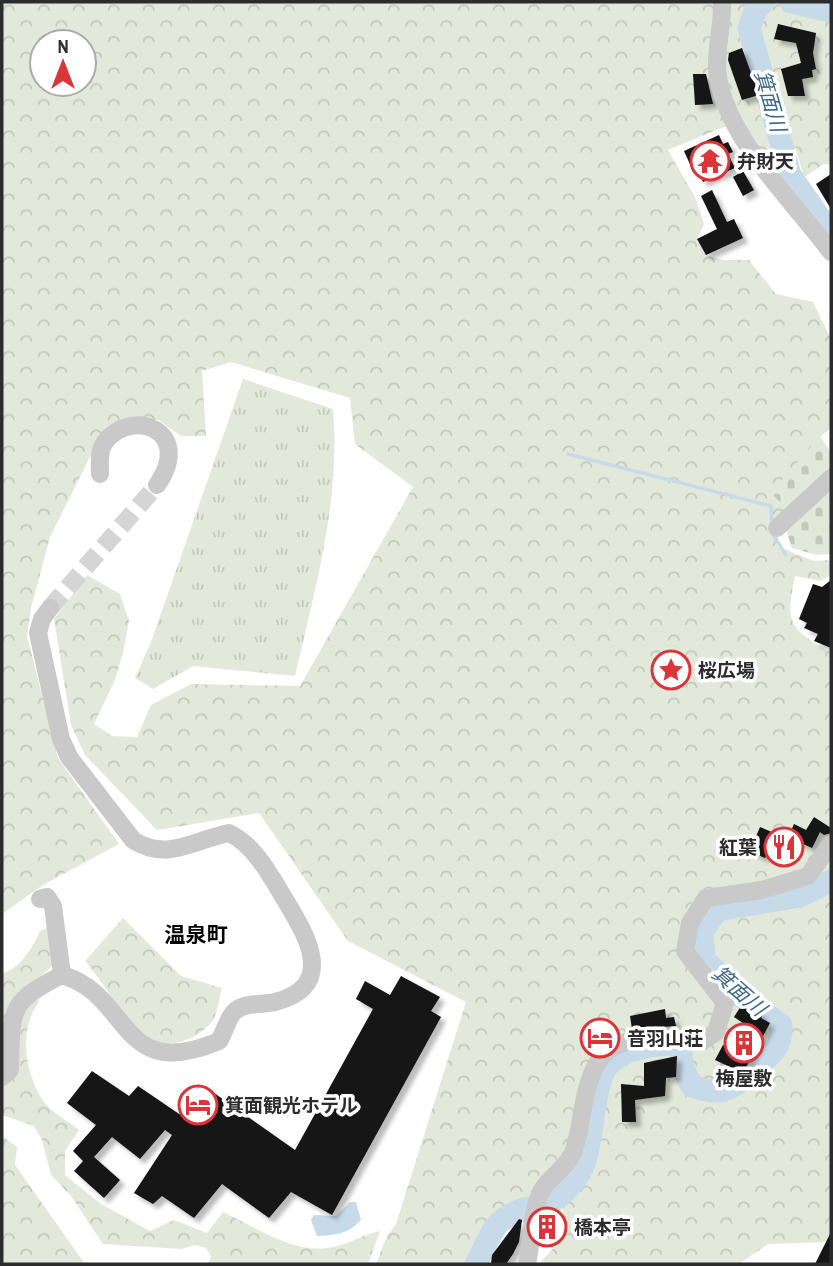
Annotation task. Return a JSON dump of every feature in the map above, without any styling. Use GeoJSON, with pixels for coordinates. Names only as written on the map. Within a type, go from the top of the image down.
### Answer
{"type":"FeatureCollection","features":[{"type":"Feature","properties":{"kind":"street"},"geometry":{"type":"LineString","coordinates":[[722,2],[717,72],[721,93],[739,131],[831,252]]}},
{"type":"Feature","properties":{"kind":"street"},"geometry":{"type":"LineString","coordinates":[[100,474],[100,454],[105,441],[128,426],[143,425],[157,430],[166,441],[170,454],[168,469],[157,485]]}},
{"type":"Feature","properties":{"kind":"street"},"geometry":{"type":"LineString","coordinates":[[778,528],[831,478]]}},
{"type":"Feature","properties":{"kind":"street"},"geometry":{"type":"LineString","coordinates":[[2,1077],[10,1070],[12,1015],[18,1004],[26,995],[62,975],[79,979],[97,993],[123,1029],[137,1042],[154,1051],[178,1051],[200,1049],[219,1041],[233,1012],[245,1006],[276,1001],[296,992],[308,978],[314,963],[313,948],[289,906],[258,858],[239,838],[229,833],[165,851],[148,850],[133,840],[69,757],[61,739],[38,633],[42,619],[50,608]]}},
{"type":"Feature","properties":{"kind":"street"},"geometry":{"type":"LineString","coordinates":[[517,1264],[527,1256],[544,1186],[573,1153],[590,1082],[599,1060],[619,1046],[636,1041],[673,1035],[703,1041],[716,1032],[725,1003],[685,951],[690,923],[706,898],[762,890],[808,876],[831,845]]}},
{"type":"Feature","properties":{"kind":"street"},"geometry":{"type":"LineString","coordinates":[[40,899],[47,897],[53,906],[62,975]]}},
{"type":"Feature","properties":{"kind":"green space"},"geometry":{"type":"Polygon","coordinates":[[[2,2],[831,2],[831,165],[824,164],[804,177],[795,147],[767,180],[729,125],[668,150],[695,197],[704,224],[697,239],[706,255],[723,260],[749,260],[776,294],[813,302],[831,339],[831,428],[820,437],[791,513],[779,529],[777,546],[814,561],[831,560],[831,574],[821,581],[795,576],[790,605],[793,624],[806,637],[831,653],[831,1242],[768,1244],[739,1264],[539,1264],[564,1236],[563,1210],[538,1221],[529,1205],[495,1220],[471,1264],[376,1264],[386,1238],[396,1224],[466,1002],[348,941],[259,813],[157,830],[85,755],[71,725],[54,619],[87,575],[120,594],[129,621],[115,680],[94,724],[112,736],[137,737],[151,705],[191,684],[300,686],[413,487],[355,444],[350,398],[231,362],[202,371],[206,436],[181,436],[158,420],[127,421],[99,439],[50,537],[31,608],[27,636],[58,758],[119,844],[43,885],[2,914],[2,2]]]}},
{"type":"Feature","properties":{"kind":"green space"},"geometry":{"type":"Polygon","coordinates":[[[243,379],[333,409],[330,510],[295,676],[193,666],[153,689],[135,678],[151,642],[243,379]]]}},
{"type":"Feature","properties":{"kind":"green space"},"geometry":{"type":"Polygon","coordinates":[[[820,436],[831,452],[831,472],[791,513],[771,493],[820,436]]]}},
{"type":"Feature","properties":{"kind":"green space"},"geometry":{"type":"Polygon","coordinates":[[[831,483],[831,554],[816,555],[792,548],[785,527],[831,483]]]}},
{"type":"Feature","properties":{"kind":"green space"},"geometry":{"type":"Polygon","coordinates":[[[123,918],[181,976],[222,988],[213,1020],[195,1036],[174,1043],[163,1043],[142,1035],[133,1027],[85,961],[123,918]]]}},
{"type":"Feature","properties":{"kind":"green space"},"geometry":{"type":"Polygon","coordinates":[[[51,926],[55,962],[13,998],[6,1017],[2,1052],[2,973],[15,967],[30,950],[40,931],[51,926]]]}},
{"type":"Feature","properties":{"kind":"green space"},"geometry":{"type":"Polygon","coordinates":[[[35,995],[39,1002],[28,1024],[26,1036],[31,1075],[45,1103],[79,1130],[65,1151],[65,1175],[101,1204],[150,1231],[174,1220],[207,1233],[223,1212],[274,1237],[314,1248],[334,1247],[380,1231],[368,1264],[208,1264],[211,1256],[206,1248],[195,1245],[181,1249],[103,1244],[71,1196],[51,1175],[42,1140],[34,1126],[2,1115],[2,1083],[16,1016],[35,995]]]}},
{"type":"Feature","properties":{"kind":"green space"},"geometry":{"type":"Polygon","coordinates":[[[2,1136],[17,1147],[15,1165],[85,1264],[2,1264],[2,1136]]]}},
{"type":"Feature","properties":{"kind":"water"},"geometry":{"type":"Polygon","coordinates":[[[350,1202],[356,1202],[361,1220],[341,1233],[317,1236],[311,1220],[314,1215],[336,1216],[350,1202]]]}},
{"type":"Feature","properties":{"kind":"building"},"geometry":{"type":"Polygon","coordinates":[[[778,24],[816,33],[813,53],[816,69],[812,70],[813,77],[802,79],[805,96],[788,96],[781,69],[801,63],[796,43],[774,39],[778,24]]]}},
{"type":"Feature","properties":{"kind":"building"},"geometry":{"type":"Polygon","coordinates":[[[742,48],[759,95],[742,100],[728,60],[729,53],[742,48]]]}},
{"type":"Feature","properties":{"kind":"building"},"geometry":{"type":"Polygon","coordinates":[[[693,74],[706,74],[713,104],[695,105],[693,74]]]}},
{"type":"Feature","properties":{"kind":"building","name":"弁財天"},"geometry":{"type":"Polygon","coordinates":[[[719,135],[723,144],[728,142],[733,152],[728,154],[735,168],[703,182],[697,169],[693,171],[684,151],[719,135]]]}},
{"type":"Feature","properties":{"kind":"building"},"geometry":{"type":"Polygon","coordinates":[[[743,171],[754,190],[743,196],[733,177],[743,171]]]}},
{"type":"Feature","properties":{"kind":"building"},"geometry":{"type":"Polygon","coordinates":[[[831,174],[831,209],[816,184],[831,174]]]}},
{"type":"Feature","properties":{"kind":"building"},"geometry":{"type":"Polygon","coordinates":[[[712,190],[727,222],[734,219],[743,238],[706,255],[697,239],[717,229],[701,196],[712,190]]]}},
{"type":"Feature","properties":{"kind":"building"},"geometry":{"type":"Polygon","coordinates":[[[831,580],[831,648],[814,641],[818,634],[804,628],[807,623],[799,619],[813,584],[822,587],[831,580]]]}},
{"type":"Feature","properties":{"kind":"building"},"geometry":{"type":"Polygon","coordinates":[[[814,817],[831,828],[831,833],[824,835],[820,832],[812,848],[788,837],[794,824],[806,830],[814,817]]]}},
{"type":"Feature","properties":{"kind":"building"},"geometry":{"type":"Polygon","coordinates":[[[760,827],[795,842],[788,856],[770,847],[765,858],[750,851],[760,827]]]}},
{"type":"Feature","properties":{"kind":"building","name":"箕面観光ホテル"},"geometry":{"type":"Polygon","coordinates":[[[401,976],[440,997],[431,1011],[441,1017],[332,1215],[291,1192],[269,1218],[222,1184],[194,1218],[162,1196],[153,1204],[134,1193],[172,1135],[165,1130],[140,1159],[112,1137],[94,1157],[120,1180],[104,1198],[74,1171],[83,1161],[73,1151],[96,1125],[67,1103],[92,1071],[129,1096],[138,1086],[185,1118],[207,1088],[295,1150],[373,1009],[356,999],[365,981],[390,995],[401,976]]]}},
{"type":"Feature","properties":{"kind":"building"},"geometry":{"type":"Polygon","coordinates":[[[743,1003],[763,1014],[761,1018],[770,1023],[743,1073],[715,1060],[723,1045],[731,1048],[743,1023],[734,1017],[743,1003]]]}},
{"type":"Feature","properties":{"kind":"building"},"geometry":{"type":"Polygon","coordinates":[[[665,1009],[666,1018],[674,1017],[676,1026],[632,1029],[630,1016],[665,1009]]]}},
{"type":"Feature","properties":{"kind":"building","name":"音羽山荘"},"geometry":{"type":"Polygon","coordinates":[[[605,1023],[612,1035],[594,1049],[585,1035],[605,1023]]]}},
{"type":"Feature","properties":{"kind":"building"},"geometry":{"type":"Polygon","coordinates":[[[677,1056],[676,1077],[666,1078],[665,1096],[635,1100],[636,1122],[622,1122],[621,1084],[644,1086],[644,1063],[677,1056]]]}},
{"type":"Feature","properties":{"kind":"building"},"geometry":{"type":"Polygon","coordinates":[[[519,1219],[522,1220],[519,1242],[513,1254],[506,1264],[491,1264],[492,1255],[519,1219]]]}},
{"type":"Feature","properties":{"kind":"building"},"geometry":{"type":"Polygon","coordinates":[[[831,1232],[831,1264],[815,1264],[831,1232]]]}},
{"type":"Feature","properties":{"kind":"waterway","name":"箕面川"},"geometry":{"type":"LineString","coordinates":[[763,2],[755,11],[749,28],[790,175],[831,234]]}},
{"type":"Feature","properties":{"kind":"waterway","name":"箕面川"},"geometry":{"type":"LineString","coordinates":[[791,2],[831,11]]}},
{"type":"Feature","properties":{"kind":"waterway"},"geometry":{"type":"LineString","coordinates":[[568,454],[771,506],[772,525]]}},
{"type":"Feature","properties":{"kind":"waterway"},"geometry":{"type":"LineString","coordinates":[[772,533],[786,555]]}},
{"type":"Feature","properties":{"kind":"waterway","name":"箕面川"},"geometry":{"type":"LineString","coordinates":[[476,1264],[500,1222],[510,1215],[551,1201],[571,1186],[585,1161],[603,1073],[616,1058],[643,1048],[680,1044],[683,1069],[692,1086],[720,1091],[740,1081],[770,1055],[780,1040],[781,1025],[742,997],[704,960],[702,932],[717,910],[800,896],[831,881]]}},
{"type":"Feature","properties":{"kind":"tunnel"},"geometry":{"type":"LineString","coordinates":[[50,608],[157,485]]}},
{"type":"Feature","properties":{"kind":"place","name":"弁財天"},"geometry":{"type":"Point","coordinates":[710,161]}},
{"type":"Feature","properties":{"kind":"place","name":"桜広場"},"geometry":{"type":"Point","coordinates":[671,670]}},
{"type":"Feature","properties":{"kind":"place","name":"紅葉"},"geometry":{"type":"Point","coordinates":[784,847]}},
{"type":"Feature","properties":{"kind":"place","name":"音羽山荘"},"geometry":{"type":"Point","coordinates":[600,1038]}},
{"type":"Feature","properties":{"kind":"place","name":"梅屋敷"},"geometry":{"type":"Point","coordinates":[744,1043]}},
{"type":"Feature","properties":{"kind":"place","name":"箕面観光ホテル"},"geometry":{"type":"Point","coordinates":[198,1105]}},
{"type":"Feature","properties":{"kind":"place","name":"橋本亭"},"geometry":{"type":"Point","coordinates":[547,1227]}},
{"type":"Feature","properties":{"kind":"district","name":"温泉町"},"geometry":{"type":"Point","coordinates":[196,935]}}]}
